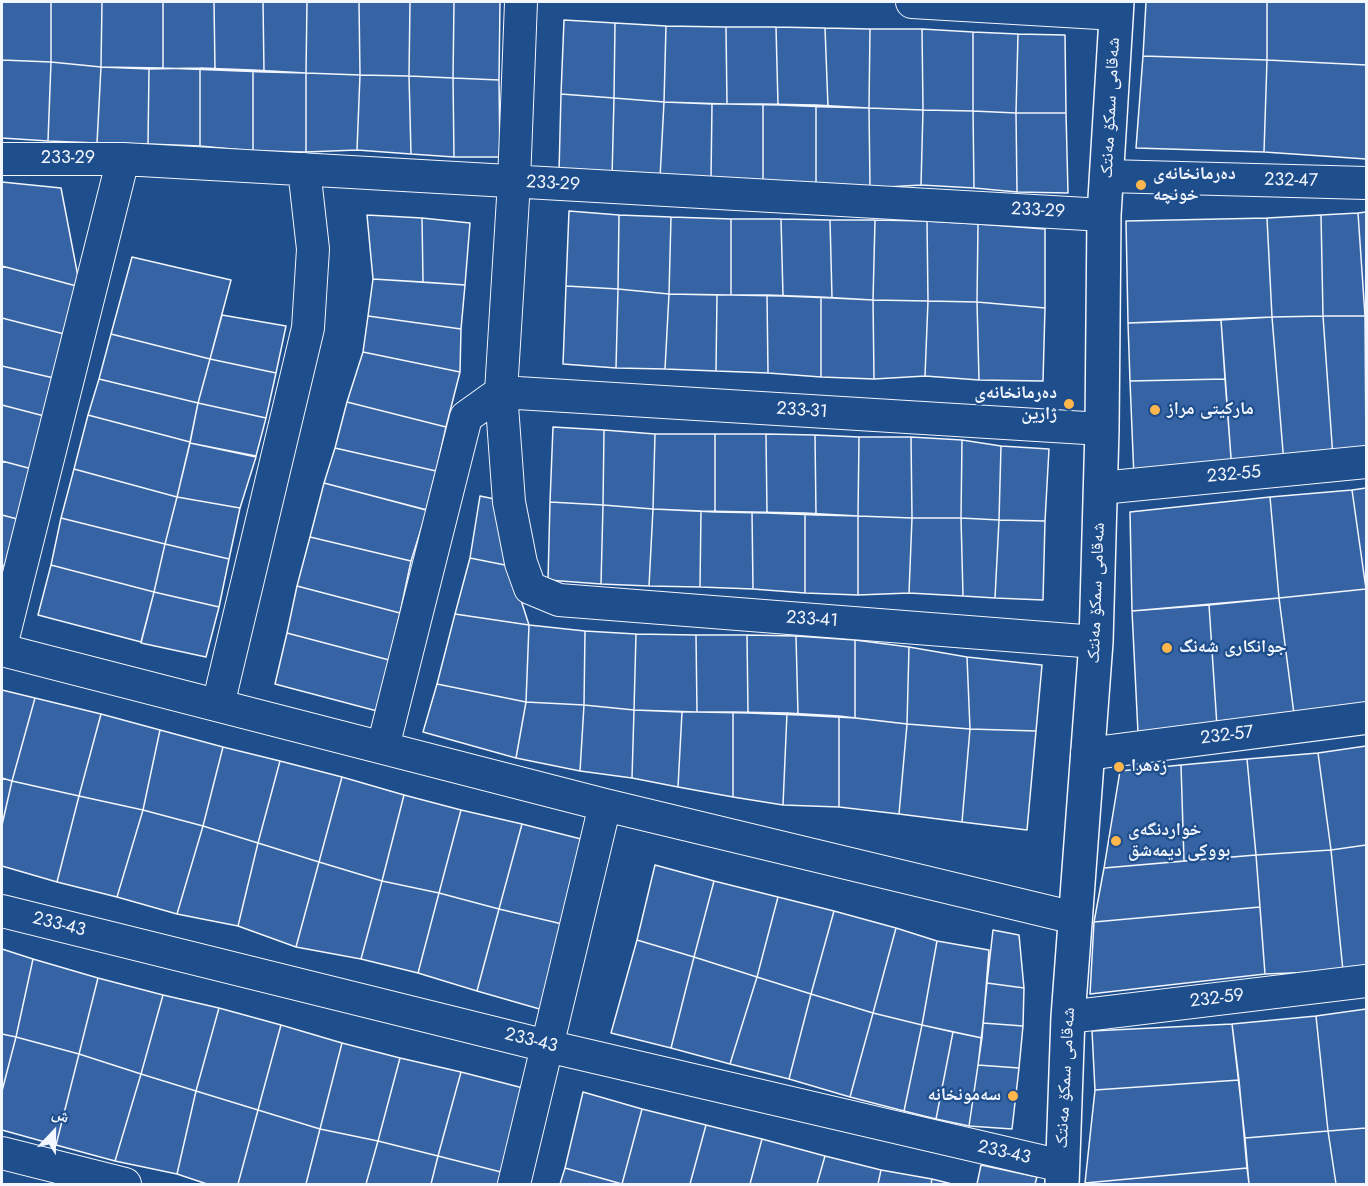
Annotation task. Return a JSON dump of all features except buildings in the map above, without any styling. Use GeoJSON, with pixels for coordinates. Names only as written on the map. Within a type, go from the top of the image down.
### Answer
{"type":"FeatureCollection","features":[{"type":"Feature","properties":{"kind":"main road","name":"شەقامی سمکۆ مەنتک"},"geometry":{"type":"LineString","coordinates":[[1062,1175],[1068,1017],[1096,642],[1101,488],[1104,215],[1116,8]]}},
{"type":"Feature","properties":{"kind":"street"},"geometry":{"type":"LineString","coordinates":[[383,747],[466,417],[501,392],[514,182],[521,2]]}},
{"type":"Feature","properties":{"kind":"street"},"geometry":{"type":"LineString","coordinates":[[912,2],[1116,8]]}},
{"type":"Feature","properties":{"kind":"street","name":"233-29"},"geometry":{"type":"LineString","coordinates":[[2,159],[123,159],[1104,215]]}},
{"type":"Feature","properties":{"kind":"street"},"geometry":{"type":"LineString","coordinates":[[2,642],[123,159]]}},
{"type":"Feature","properties":{"kind":"street"},"geometry":{"type":"LineString","coordinates":[[218,705],[308,328],[313,249],[304,169]]}},
{"type":"Feature","properties":{"kind":"street","name":"232-47"},"geometry":{"type":"LineString","coordinates":[[1107,176],[1366,183]]}},
{"type":"Feature","properties":{"kind":"street","name":"233-31"},"geometry":{"type":"LineString","coordinates":[[501,392],[1102,429]]}},
{"type":"Feature","properties":{"kind":"street","name":"233-41"},"geometry":{"type":"LineString","coordinates":[[501,392],[509,502],[522,563],[530,588],[559,600],[1096,642]]}},
{"type":"Feature","properties":{"kind":"street","name":"232-55"},"geometry":{"type":"LineString","coordinates":[[1101,488],[1366,462]]}},
{"type":"Feature","properties":{"kind":"street"},"geometry":{"type":"LineString","coordinates":[[2,650],[605,805],[1075,918]]}},
{"type":"Feature","properties":{"kind":"street","name":"232-57"},"geometry":{"type":"LineString","coordinates":[[1087,754],[1366,718]]}},
{"type":"Feature","properties":{"kind":"street"},"geometry":{"type":"LineString","coordinates":[[514,1185],[605,805]]}},
{"type":"Feature","properties":{"kind":"street","name":"233-43"},"geometry":{"type":"LineString","coordinates":[[2,911],[1062,1175]]}},
{"type":"Feature","properties":{"kind":"street","name":"232-59"},"geometry":{"type":"LineString","coordinates":[[1068,1017],[1366,981]]}},
{"type":"Feature","properties":{"kind":"street"},"geometry":{"type":"LineString","coordinates":[[2,1153],[125,1185]]}},
{"type":"Feature","properties":{"kind":"place","name":"دەرمانخانەی خونچە"},"geometry":{"type":"Point","coordinates":[1141,185]}},
{"type":"Feature","properties":{"kind":"place","name":"دەرمانخانەی ژارین"},"geometry":{"type":"Point","coordinates":[1069,404]}},
{"type":"Feature","properties":{"kind":"place","name":"مارکیتی مراز"},"geometry":{"type":"Point","coordinates":[1155,410]}},
{"type":"Feature","properties":{"kind":"place","name":"جوانکاری شەنگ"},"geometry":{"type":"Point","coordinates":[1167,648]}},
{"type":"Feature","properties":{"kind":"place","name":"زەهرا"},"geometry":{"type":"Point","coordinates":[1119,767]}},
{"type":"Feature","properties":{"kind":"place","name":"خواردنگەی بووکی دیمەشق"},"geometry":{"type":"Point","coordinates":[1116,841]}},
{"type":"Feature","properties":{"kind":"place","name":"سەمونخانە"},"geometry":{"type":"Point","coordinates":[1013,1096]}}]}
